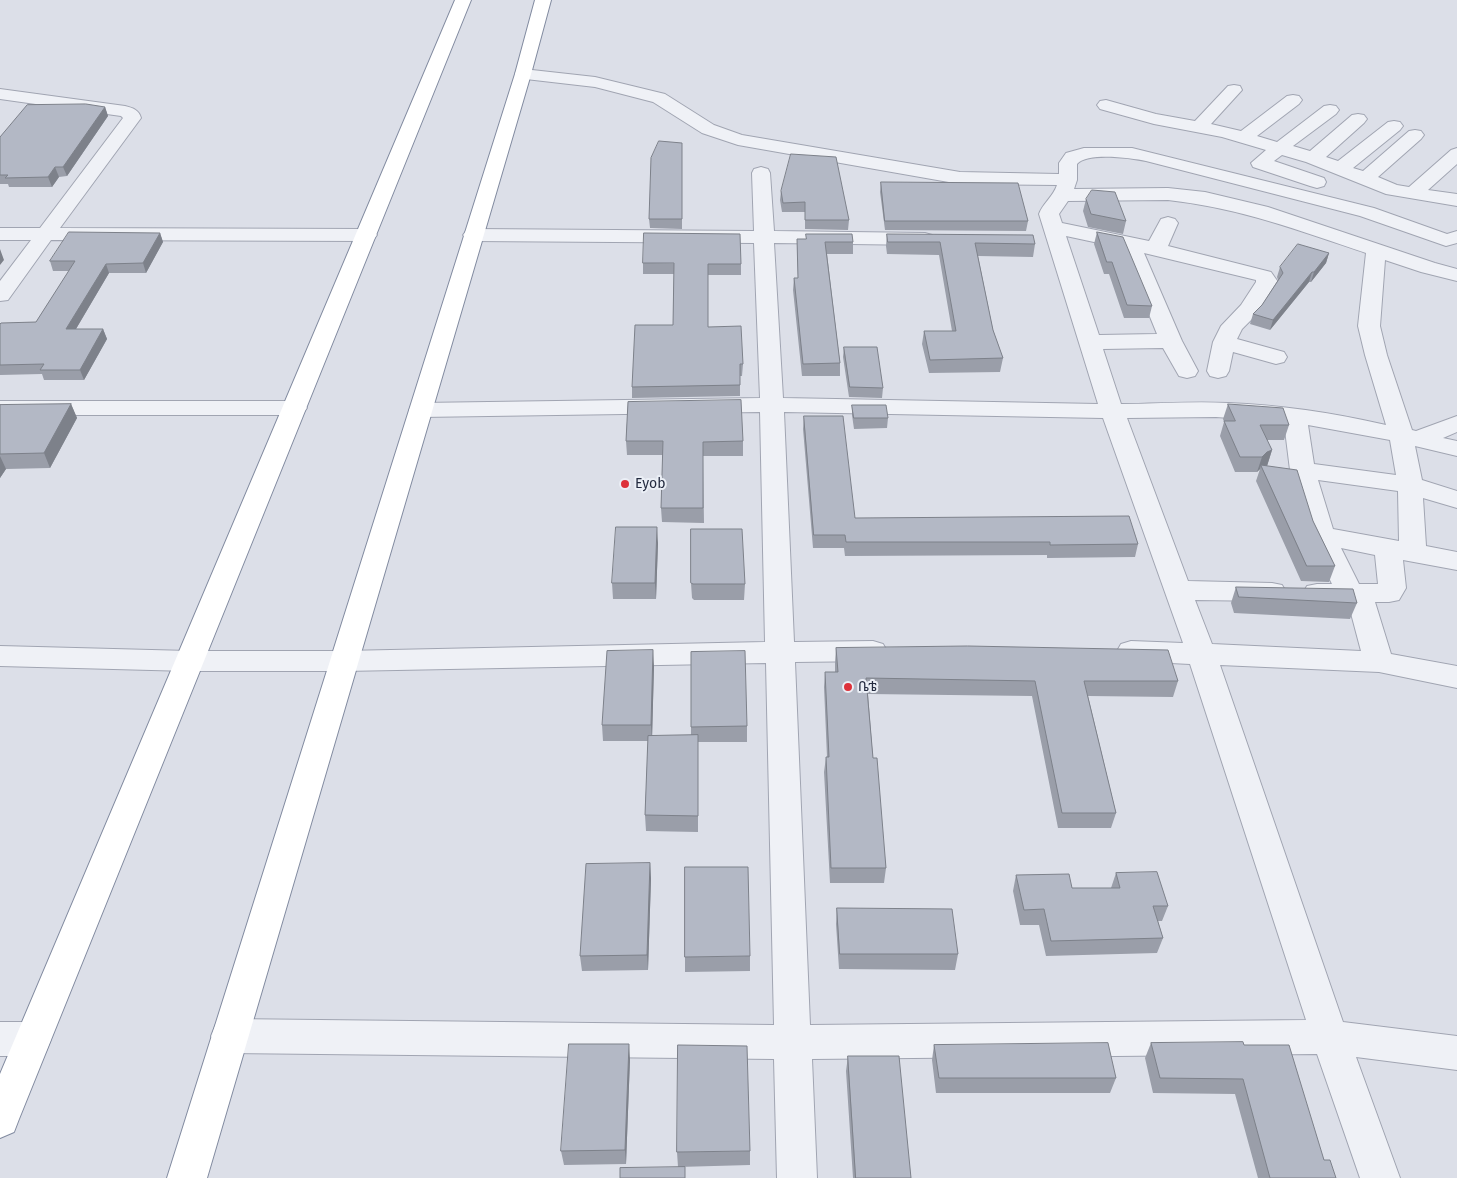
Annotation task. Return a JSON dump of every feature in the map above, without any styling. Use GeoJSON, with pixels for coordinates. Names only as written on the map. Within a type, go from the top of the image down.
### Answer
{"type":"FeatureCollection","features":[{"type":"Feature","properties":{"kind":"highway"},"geometry":{"type":"LineString","coordinates":[[0,1119],[17,1039],[189,661],[296,408],[463,0]]}},
{"type":"Feature","properties":{"kind":"highway"},"geometry":{"type":"LineString","coordinates":[[187,1178],[523,74],[543,0]]}},
{"type":"Feature","properties":{"kind":"street"},"geometry":{"type":"LineString","coordinates":[[523,74],[595,82],[659,98],[708,129],[738,140],[960,178],[1205,198],[1261,211],[1428,268],[1457,275]]}},
{"type":"Feature","properties":{"kind":"street"},"geometry":{"type":"LineString","coordinates":[[1199,127],[1234,90]]}},
{"type":"Feature","properties":{"kind":"street"},"geometry":{"type":"LineString","coordinates":[[0,94],[125,111],[131,114],[132,118],[0,295]]}},
{"type":"Feature","properties":{"kind":"street"},"geometry":{"type":"LineString","coordinates":[[1244,138],[1293,100]]}},
{"type":"Feature","properties":{"kind":"street"},"geometry":{"type":"LineString","coordinates":[[1106,104],[1154,119],[1244,138],[1313,158],[1365,179],[1380,202]]}},
{"type":"Feature","properties":{"kind":"street"},"geometry":{"type":"LineString","coordinates":[[1330,110],[1281,149],[1260,163],[1380,202],[1446,240],[1457,237]]}},
{"type":"Feature","properties":{"kind":"street"},"geometry":{"type":"LineString","coordinates":[[1313,158],[1358,119]]}},
{"type":"Feature","properties":{"kind":"street"},"geometry":{"type":"LineString","coordinates":[[1340,169],[1394,126]]}},
{"type":"Feature","properties":{"kind":"street"},"geometry":{"type":"LineString","coordinates":[[1365,179],[1415,135]]}},
{"type":"Feature","properties":{"kind":"street"},"geometry":{"type":"LineString","coordinates":[[1380,1178],[1330,1037],[1201,653],[1112,411],[1090,342],[1051,236],[1049,214],[1051,208],[1066,188],[1068,164],[1073,157],[1084,153],[1099,152],[1132,153],[1380,202],[1413,193],[1457,200]]}},
{"type":"Feature","properties":{"kind":"street"},"geometry":{"type":"LineString","coordinates":[[1413,193],[1457,154]]}},
{"type":"Feature","properties":{"kind":"street"},"geometry":{"type":"LineString","coordinates":[[761,172],[772,405],[778,652],[797,1178]]}},
{"type":"Feature","properties":{"kind":"street"},"geometry":{"type":"LineString","coordinates":[[1156,249],[1168,223]]}},
{"type":"Feature","properties":{"kind":"street"},"geometry":{"type":"LineString","coordinates":[[0,234],[367,235]]}},
{"type":"Feature","properties":{"kind":"street"},"geometry":{"type":"LineString","coordinates":[[473,235],[941,239]]}},
{"type":"Feature","properties":{"kind":"street"},"geometry":{"type":"LineString","coordinates":[[1051,236],[1130,243],[1264,276],[1267,282],[1249,309],[1232,326],[1224,342],[1218,368],[1184,366],[1171,341],[1130,243]]}},
{"type":"Feature","properties":{"kind":"street"},"geometry":{"type":"LineString","coordinates":[[1178,590],[1355,594],[1389,593],[1392,588],[1401,550],[1410,485],[1410,436],[1376,355],[1369,326],[1376,251]]}},
{"type":"Feature","properties":{"kind":"street"},"geometry":{"type":"LineString","coordinates":[[1090,342],[1171,341]]}},
{"type":"Feature","properties":{"kind":"street"},"geometry":{"type":"LineString","coordinates":[[1224,342],[1276,357]]}},
{"type":"Feature","properties":{"kind":"street"},"geometry":{"type":"LineString","coordinates":[[421,410],[772,405],[1112,411],[1230,410],[1295,416],[1410,436],[1457,449]]}},
{"type":"Feature","properties":{"kind":"street"},"geometry":{"type":"LineString","coordinates":[[0,408],[296,408]]}},
{"type":"Feature","properties":{"kind":"street"},"geometry":{"type":"LineString","coordinates":[[1295,416],[1295,474],[1322,536],[1355,594],[1379,662]]}},
{"type":"Feature","properties":{"kind":"street"},"geometry":{"type":"LineString","coordinates":[[1410,436],[1457,423]]}},
{"type":"Feature","properties":{"kind":"street"},"geometry":{"type":"LineString","coordinates":[[1295,474],[1410,485],[1457,500]]}},
{"type":"Feature","properties":{"kind":"street"},"geometry":{"type":"LineString","coordinates":[[1322,536],[1457,561]]}},
{"type":"Feature","properties":{"kind":"street"},"geometry":{"type":"LineString","coordinates":[[0,656],[189,661],[344,661],[896,650]]}},
{"type":"Feature","properties":{"kind":"street"},"geometry":{"type":"LineString","coordinates":[[1103,651],[1201,653],[1379,662],[1457,677]]}},
{"type":"Feature","properties":{"kind":"street"},"geometry":{"type":"LineString","coordinates":[[229,1036],[791,1042],[1330,1037],[1457,1052]]}},
{"type":"Feature","properties":{"kind":"building"},"geometry":{"type":"Polygon","coordinates":[[[86,104],[105,107],[63,167],[55,167],[48,177],[5,178],[8,175],[0,175],[0,137],[27,105],[86,104]]]}},
{"type":"Feature","properties":{"kind":"building"},"geometry":{"type":"Polygon","coordinates":[[[659,141],[682,143],[682,219],[649,219],[651,158],[659,141]]]}},
{"type":"Feature","properties":{"kind":"building"},"geometry":{"type":"Polygon","coordinates":[[[791,154],[836,157],[849,220],[805,220],[805,202],[783,203],[781,191],[791,154]]]}},
{"type":"Feature","properties":{"kind":"building"},"geometry":{"type":"Polygon","coordinates":[[[881,182],[1018,183],[1028,221],[885,221],[881,182]]]}},
{"type":"Feature","properties":{"kind":"building"},"geometry":{"type":"Polygon","coordinates":[[[1092,190],[1115,192],[1126,221],[1091,214],[1086,199],[1092,190]]]}},
{"type":"Feature","properties":{"kind":"building"},"geometry":{"type":"Polygon","coordinates":[[[69,232],[160,233],[143,263],[106,264],[66,329],[103,329],[80,370],[40,370],[44,364],[0,365],[0,324],[36,322],[75,261],[50,261],[69,232]]]}},
{"type":"Feature","properties":{"kind":"building"},"geometry":{"type":"Polygon","coordinates":[[[1097,232],[1123,237],[1152,306],[1127,305],[1112,262],[1107,262],[1097,232]]]}},
{"type":"Feature","properties":{"kind":"building"},"geometry":{"type":"Polygon","coordinates":[[[644,233],[740,234],[741,264],[708,264],[708,327],[741,326],[743,364],[740,364],[740,385],[632,387],[635,325],[673,325],[674,263],[643,263],[644,233]]]}},
{"type":"Feature","properties":{"kind":"building"},"geometry":{"type":"Polygon","coordinates":[[[806,234],[852,234],[853,242],[825,242],[840,363],[803,364],[794,278],[798,278],[797,239],[806,239],[806,234]]]}},
{"type":"Feature","properties":{"kind":"building"},"geometry":{"type":"Polygon","coordinates":[[[887,234],[1033,235],[1035,244],[975,243],[993,330],[1003,358],[930,360],[924,331],[956,331],[940,242],[888,242],[887,234]]]}},
{"type":"Feature","properties":{"kind":"building"},"geometry":{"type":"Polygon","coordinates":[[[1298,244],[1329,253],[1273,320],[1253,314],[1262,305],[1283,273],[1280,267],[1298,244]]]}},
{"type":"Feature","properties":{"kind":"building"},"geometry":{"type":"Polygon","coordinates":[[[844,347],[877,347],[883,388],[850,387],[844,347]]]}},
{"type":"Feature","properties":{"kind":"building"},"geometry":{"type":"Polygon","coordinates":[[[741,400],[743,441],[703,442],[703,508],[661,508],[663,441],[626,441],[628,402],[741,400]]]}},
{"type":"Feature","properties":{"kind":"building"},"geometry":{"type":"Polygon","coordinates":[[[71,404],[44,453],[0,454],[0,405],[71,404]]]}},
{"type":"Feature","properties":{"kind":"building"},"geometry":{"type":"Polygon","coordinates":[[[1228,404],[1283,408],[1289,425],[1260,425],[1272,450],[1262,457],[1240,457],[1224,421],[1235,421],[1228,404]]]}},
{"type":"Feature","properties":{"kind":"building"},"geometry":{"type":"Polygon","coordinates":[[[852,405],[886,405],[888,418],[854,418],[852,405]]]}},
{"type":"Feature","properties":{"kind":"building"},"geometry":{"type":"Polygon","coordinates":[[[804,416],[843,416],[855,518],[1129,516],[1138,544],[1050,545],[1050,542],[846,542],[845,535],[814,535],[804,416]]]}},
{"type":"Feature","properties":{"kind":"building"},"geometry":{"type":"Polygon","coordinates":[[[1261,465],[1297,470],[1313,521],[1335,566],[1307,566],[1261,465]]]}},
{"type":"Feature","properties":{"kind":"building"},"geometry":{"type":"Polygon","coordinates":[[[616,527],[657,527],[655,583],[612,583],[616,527]]]}},
{"type":"Feature","properties":{"kind":"building"},"geometry":{"type":"Polygon","coordinates":[[[691,529],[742,529],[745,584],[691,583],[691,529]]]}},
{"type":"Feature","properties":{"kind":"building"},"geometry":{"type":"Polygon","coordinates":[[[1236,587],[1353,589],[1357,603],[1239,597],[1236,587]]]}},
{"type":"Feature","properties":{"kind":"building"},"geometry":{"type":"Polygon","coordinates":[[[968,646],[1168,650],[1178,681],[1084,681],[1116,813],[1062,813],[1035,681],[866,678],[873,758],[877,758],[886,868],[831,868],[826,757],[829,757],[825,672],[838,672],[836,648],[968,646]]]}},
{"type":"Feature","properties":{"kind":"building"},"geometry":{"type":"Polygon","coordinates":[[[653,650],[651,725],[602,725],[607,651],[653,650]]]}},
{"type":"Feature","properties":{"kind":"building"},"geometry":{"type":"Polygon","coordinates":[[[745,651],[747,726],[691,727],[691,652],[745,651]]]}},
{"type":"Feature","properties":{"kind":"building"},"geometry":{"type":"Polygon","coordinates":[[[698,735],[698,816],[645,815],[648,736],[698,735]]]}},
{"type":"Feature","properties":{"kind":"building"},"geometry":{"type":"Polygon","coordinates":[[[650,863],[647,955],[580,956],[586,864],[650,863]]]}},
{"type":"Feature","properties":{"kind":"building"},"geometry":{"type":"Polygon","coordinates":[[[685,867],[748,867],[750,956],[685,957],[685,867]]]}},
{"type":"Feature","properties":{"kind":"building"},"geometry":{"type":"Polygon","coordinates":[[[1157,872],[1168,906],[1153,906],[1163,938],[1051,941],[1044,909],[1024,910],[1016,875],[1069,874],[1072,888],[1120,888],[1116,873],[1157,872]]]}},
{"type":"Feature","properties":{"kind":"building"},"geometry":{"type":"Polygon","coordinates":[[[837,908],[952,909],[958,954],[840,954],[837,908]]]}},
{"type":"Feature","properties":{"kind":"building"},"geometry":{"type":"Polygon","coordinates":[[[1243,1042],[1244,1045],[1289,1045],[1324,1160],[1330,1160],[1336,1178],[1270,1178],[1243,1079],[1160,1078],[1151,1043],[1243,1042]]]}},
{"type":"Feature","properties":{"kind":"building"},"geometry":{"type":"Polygon","coordinates":[[[1108,1043],[1116,1078],[939,1078],[934,1045],[1108,1043]]]}},
{"type":"Feature","properties":{"kind":"building"},"geometry":{"type":"Polygon","coordinates":[[[569,1044],[629,1044],[625,1150],[561,1151],[569,1044]]]}},
{"type":"Feature","properties":{"kind":"building"},"geometry":{"type":"Polygon","coordinates":[[[678,1045],[747,1046],[750,1151],[677,1152],[678,1045]]]}},
{"type":"Feature","properties":{"kind":"building"},"geometry":{"type":"Polygon","coordinates":[[[848,1056],[899,1056],[911,1178],[856,1178],[848,1056]]]}},
{"type":"Feature","properties":{"kind":"building"},"geometry":{"type":"Polygon","coordinates":[[[685,1167],[685,1178],[620,1178],[620,1168],[685,1167]]]}},
{"type":"Feature","properties":{"kind":"place","name":"Eyob"},"geometry":{"type":"Point","coordinates":[625,484]}},
{"type":"Feature","properties":{"kind":"place","name":"ቤቴ"},"geometry":{"type":"Point","coordinates":[848,687]}}]}
